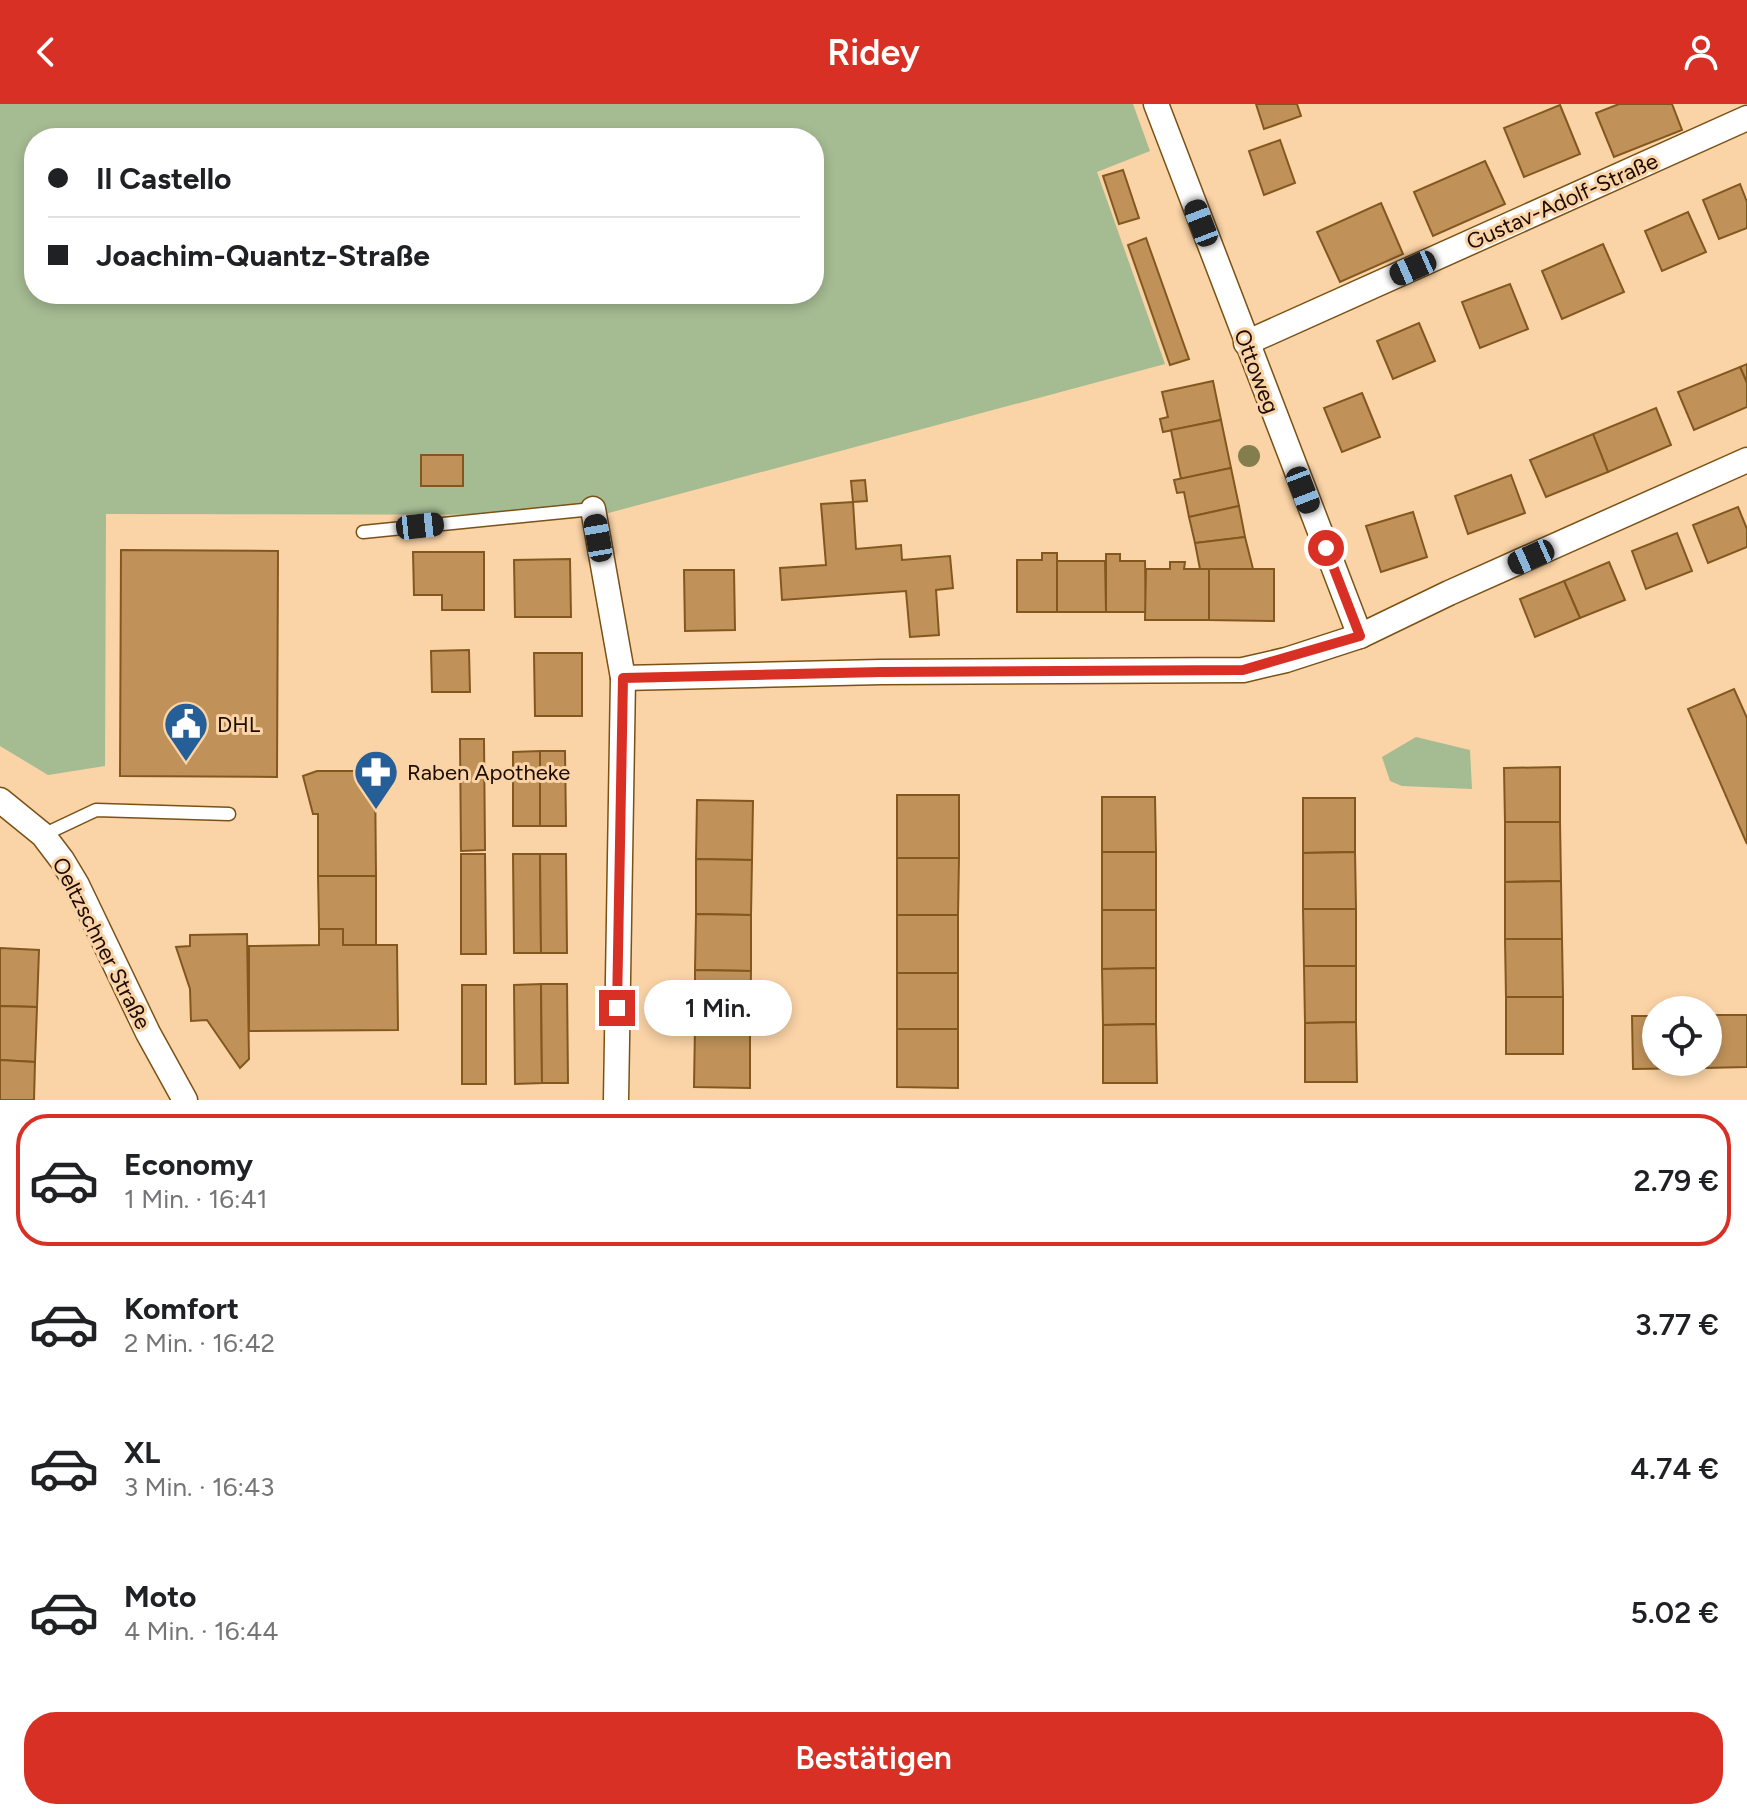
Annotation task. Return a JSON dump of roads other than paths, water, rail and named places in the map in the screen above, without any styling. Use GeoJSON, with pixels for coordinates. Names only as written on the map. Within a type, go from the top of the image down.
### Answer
{"type":"FeatureCollection","features":[{"type":"Feature","properties":{"kind":"street","name":"Ottoweg"},"geometry":{"type":"LineString","coordinates":[[1156,104],[1360,636]]}},
{"type":"Feature","properties":{"kind":"street","name":"Gustav-Adolf-Straße"},"geometry":{"type":"LineString","coordinates":[[1246,343],[1747,118]]}},
{"type":"Feature","properties":{"kind":"street"},"geometry":{"type":"LineString","coordinates":[[623,678],[881,672],[1243,670],[1360,636],[1747,460]]}},
{"type":"Feature","properties":{"kind":"street"},"geometry":{"type":"LineString","coordinates":[[593,509],[623,678],[616,1100]]}},
{"type":"Feature","properties":{"kind":"street","name":"Oeltzschner Straße"},"geometry":{"type":"LineString","coordinates":[[0,800],[43,835],[77,885],[148,1033],[185,1100]]}},
{"type":"Feature","properties":{"kind":"lane"},"geometry":{"type":"LineString","coordinates":[[363,532],[593,509]]}},
{"type":"Feature","properties":{"kind":"lane"},"geometry":{"type":"LineString","coordinates":[[43,835],[96,810],[229,814]]}},
{"type":"Feature","properties":{"kind":"place","name":"DHL"},"geometry":{"type":"Point","coordinates":[186,763]}},
{"type":"Feature","properties":{"kind":"place","name":"Raben Apotheke"},"geometry":{"type":"Point","coordinates":[376,811]}}]}
